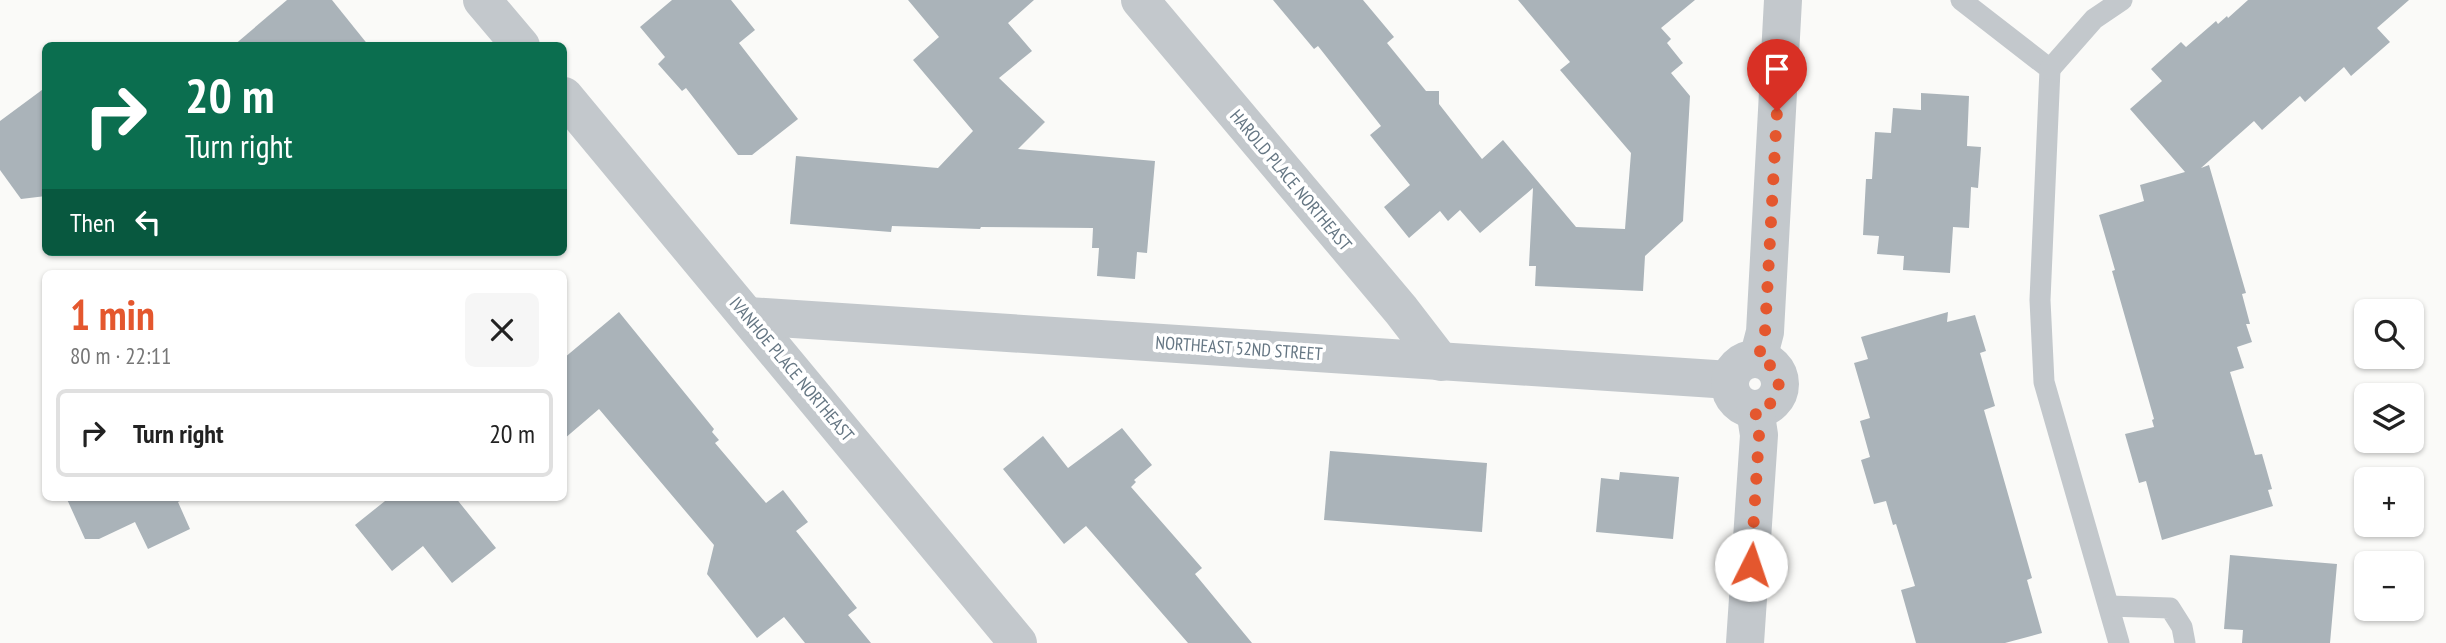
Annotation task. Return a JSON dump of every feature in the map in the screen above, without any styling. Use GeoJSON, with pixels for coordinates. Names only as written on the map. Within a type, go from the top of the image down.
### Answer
{"type":"FeatureCollection","features":[{"type":"Feature","properties":{"kind":"street"},"geometry":{"type":"LineString","coordinates":[[482,0],[518,42]]}},
{"type":"Feature","properties":{"kind":"street","name":"HAROLD PLACE NORTHEAST"},"geometry":{"type":"LineString","coordinates":[[1140,0],[1401,310],[1441,362]]}},
{"type":"Feature","properties":{"kind":"street"},"geometry":{"type":"LineString","coordinates":[[1745,643],[1759,435],[1755,409],[1745,407],[1732,395],[1765,332],[1783,0]]}},
{"type":"Feature","properties":{"kind":"street","name":"IVANHOE PLACE NORTHEAST"},"geometry":{"type":"LineString","coordinates":[[567,100],[1018,643]]}},
{"type":"Feature","properties":{"kind":"street","name":"NORTHEAST 52ND STREET"},"geometry":{"type":"LineString","coordinates":[[748,316],[1441,362],[1744,370]]}},
{"type":"Feature","properties":{"kind":"lane"},"geometry":{"type":"LineString","coordinates":[[1961,0],[2050,69]]}},
{"type":"Feature","properties":{"kind":"lane"},"geometry":{"type":"LineString","coordinates":[[2119,643],[2044,382],[2040,300],[2050,69],[2094,19],[2122,0]]}},
{"type":"Feature","properties":{"kind":"lane"},"geometry":{"type":"LineString","coordinates":[[2109,606],[2170,608],[2182,627],[2185,643]]}},
{"type":"Feature","properties":{"kind":"building"},"geometry":{"type":"Polygon","coordinates":[[[287,0],[332,0],[366,42],[238,42],[287,0]]]}},
{"type":"Feature","properties":{"kind":"building"},"geometry":{"type":"Polygon","coordinates":[[[672,0],[731,0],[755,30],[739,43],[798,119],[752,155],[738,155],[686,88],[682,91],[658,64],[665,57],[640,27],[672,0]]]}},
{"type":"Feature","properties":{"kind":"building"},"geometry":{"type":"Polygon","coordinates":[[[908,0],[1034,0],[1008,23],[1032,51],[999,78],[1045,122],[1018,149],[1155,161],[1147,253],[1137,252],[1135,279],[1097,276],[1099,248],[1092,248],[1093,228],[980,229],[892,226],[891,232],[790,224],[796,156],[938,168],[973,131],[913,60],[939,37],[908,0]]]}},
{"type":"Feature","properties":{"kind":"building"},"geometry":{"type":"Polygon","coordinates":[[[1273,0],[1363,0],[1394,37],[1387,43],[1426,91],[1439,91],[1439,104],[1482,159],[1503,140],[1576,227],[1625,229],[1631,153],[1560,70],[1570,62],[1518,0],[1695,0],[1661,28],[1671,39],[1667,43],[1683,63],[1671,73],[1690,96],[1683,221],[1645,256],[1643,291],[1535,286],[1536,266],[1529,266],[1533,188],[1480,233],[1460,210],[1448,221],[1440,211],[1409,238],[1384,207],[1410,185],[1370,135],[1381,126],[1318,46],[1314,49],[1273,0]]]}},
{"type":"Feature","properties":{"kind":"building"},"geometry":{"type":"Polygon","coordinates":[[[2248,0],[2409,0],[2377,28],[2390,42],[2351,76],[2344,67],[2305,102],[2300,96],[2262,130],[2254,121],[2201,168],[2209,165],[2246,293],[2242,294],[2250,324],[2246,324],[2252,342],[2237,347],[2244,368],[2230,372],[2255,455],[2262,454],[2272,489],[2268,490],[2273,506],[2162,540],[2146,481],[2139,483],[2125,434],[2154,427],[2154,419],[2099,215],[2144,201],[2140,185],[2185,172],[2130,109],[2162,81],[2151,69],[2181,42],[2186,47],[2216,21],[2218,24],[2227,16],[2228,18],[2248,0]]]}},
{"type":"Feature","properties":{"kind":"building"},"geometry":{"type":"Polygon","coordinates":[[[42,90],[42,196],[21,199],[0,170],[0,121],[42,90]]]}},
{"type":"Feature","properties":{"kind":"building"},"geometry":{"type":"Polygon","coordinates":[[[1921,93],[1969,96],[1967,146],[1981,147],[1978,188],[1971,187],[1969,228],[1953,227],[1950,273],[1903,270],[1904,256],[1877,254],[1879,236],[1863,235],[1866,179],[1872,179],[1875,132],[1891,133],[1893,108],[1921,110],[1921,93]]]}},
{"type":"Feature","properties":{"kind":"building"},"geometry":{"type":"Polygon","coordinates":[[[619,312],[714,429],[712,432],[719,440],[715,443],[766,503],[783,490],[808,522],[796,531],[857,608],[848,615],[871,643],[805,643],[784,617],[757,638],[707,574],[714,545],[599,409],[567,436],[567,355],[619,312]]]}},
{"type":"Feature","properties":{"kind":"building"},"geometry":{"type":"Polygon","coordinates":[[[1948,312],[1947,322],[1975,315],[1986,351],[1980,353],[1995,406],[1984,410],[2032,578],[2027,580],[2042,633],[2005,643],[1916,643],[1901,590],[1915,586],[1896,524],[1893,525],[1886,501],[1874,504],[1861,460],[1870,457],[1860,421],[1870,418],[1854,363],[1868,359],[1861,337],[1948,312]]]}},
{"type":"Feature","properties":{"kind":"building"},"geometry":{"type":"Polygon","coordinates":[[[1122,428],[1152,465],[1134,480],[1136,482],[1131,487],[1202,568],[1195,574],[1252,643],[1188,643],[1086,526],[1064,544],[1003,469],[1043,436],[1068,468],[1122,428]]]}},
{"type":"Feature","properties":{"kind":"building"},"geometry":{"type":"Polygon","coordinates":[[[1330,451],[1487,463],[1482,532],[1324,520],[1330,451]]]}},
{"type":"Feature","properties":{"kind":"building"},"geometry":{"type":"Polygon","coordinates":[[[1620,472],[1679,477],[1673,539],[1596,532],[1601,478],[1619,480],[1620,472]]]}},
{"type":"Feature","properties":{"kind":"building"},"geometry":{"type":"Polygon","coordinates":[[[68,501],[180,501],[178,502],[190,529],[148,549],[135,522],[99,539],[85,539],[68,501]]]}},
{"type":"Feature","properties":{"kind":"building"},"geometry":{"type":"Polygon","coordinates":[[[385,501],[458,501],[496,548],[452,583],[423,546],[392,571],[355,525],[385,501]]]}},
{"type":"Feature","properties":{"kind":"building"},"geometry":{"type":"Polygon","coordinates":[[[2230,555],[2337,564],[2330,643],[2242,643],[2243,630],[2224,629],[2230,555]]]}},
{"type":"Feature","properties":{"kind":"route"},"geometry":{"type":"LineString","coordinates":[[1751,565],[1759,435],[1755,409],[1769,405],[1779,392],[1780,384],[1775,370],[1758,359],[1765,332],[1777,111]]}}]}
